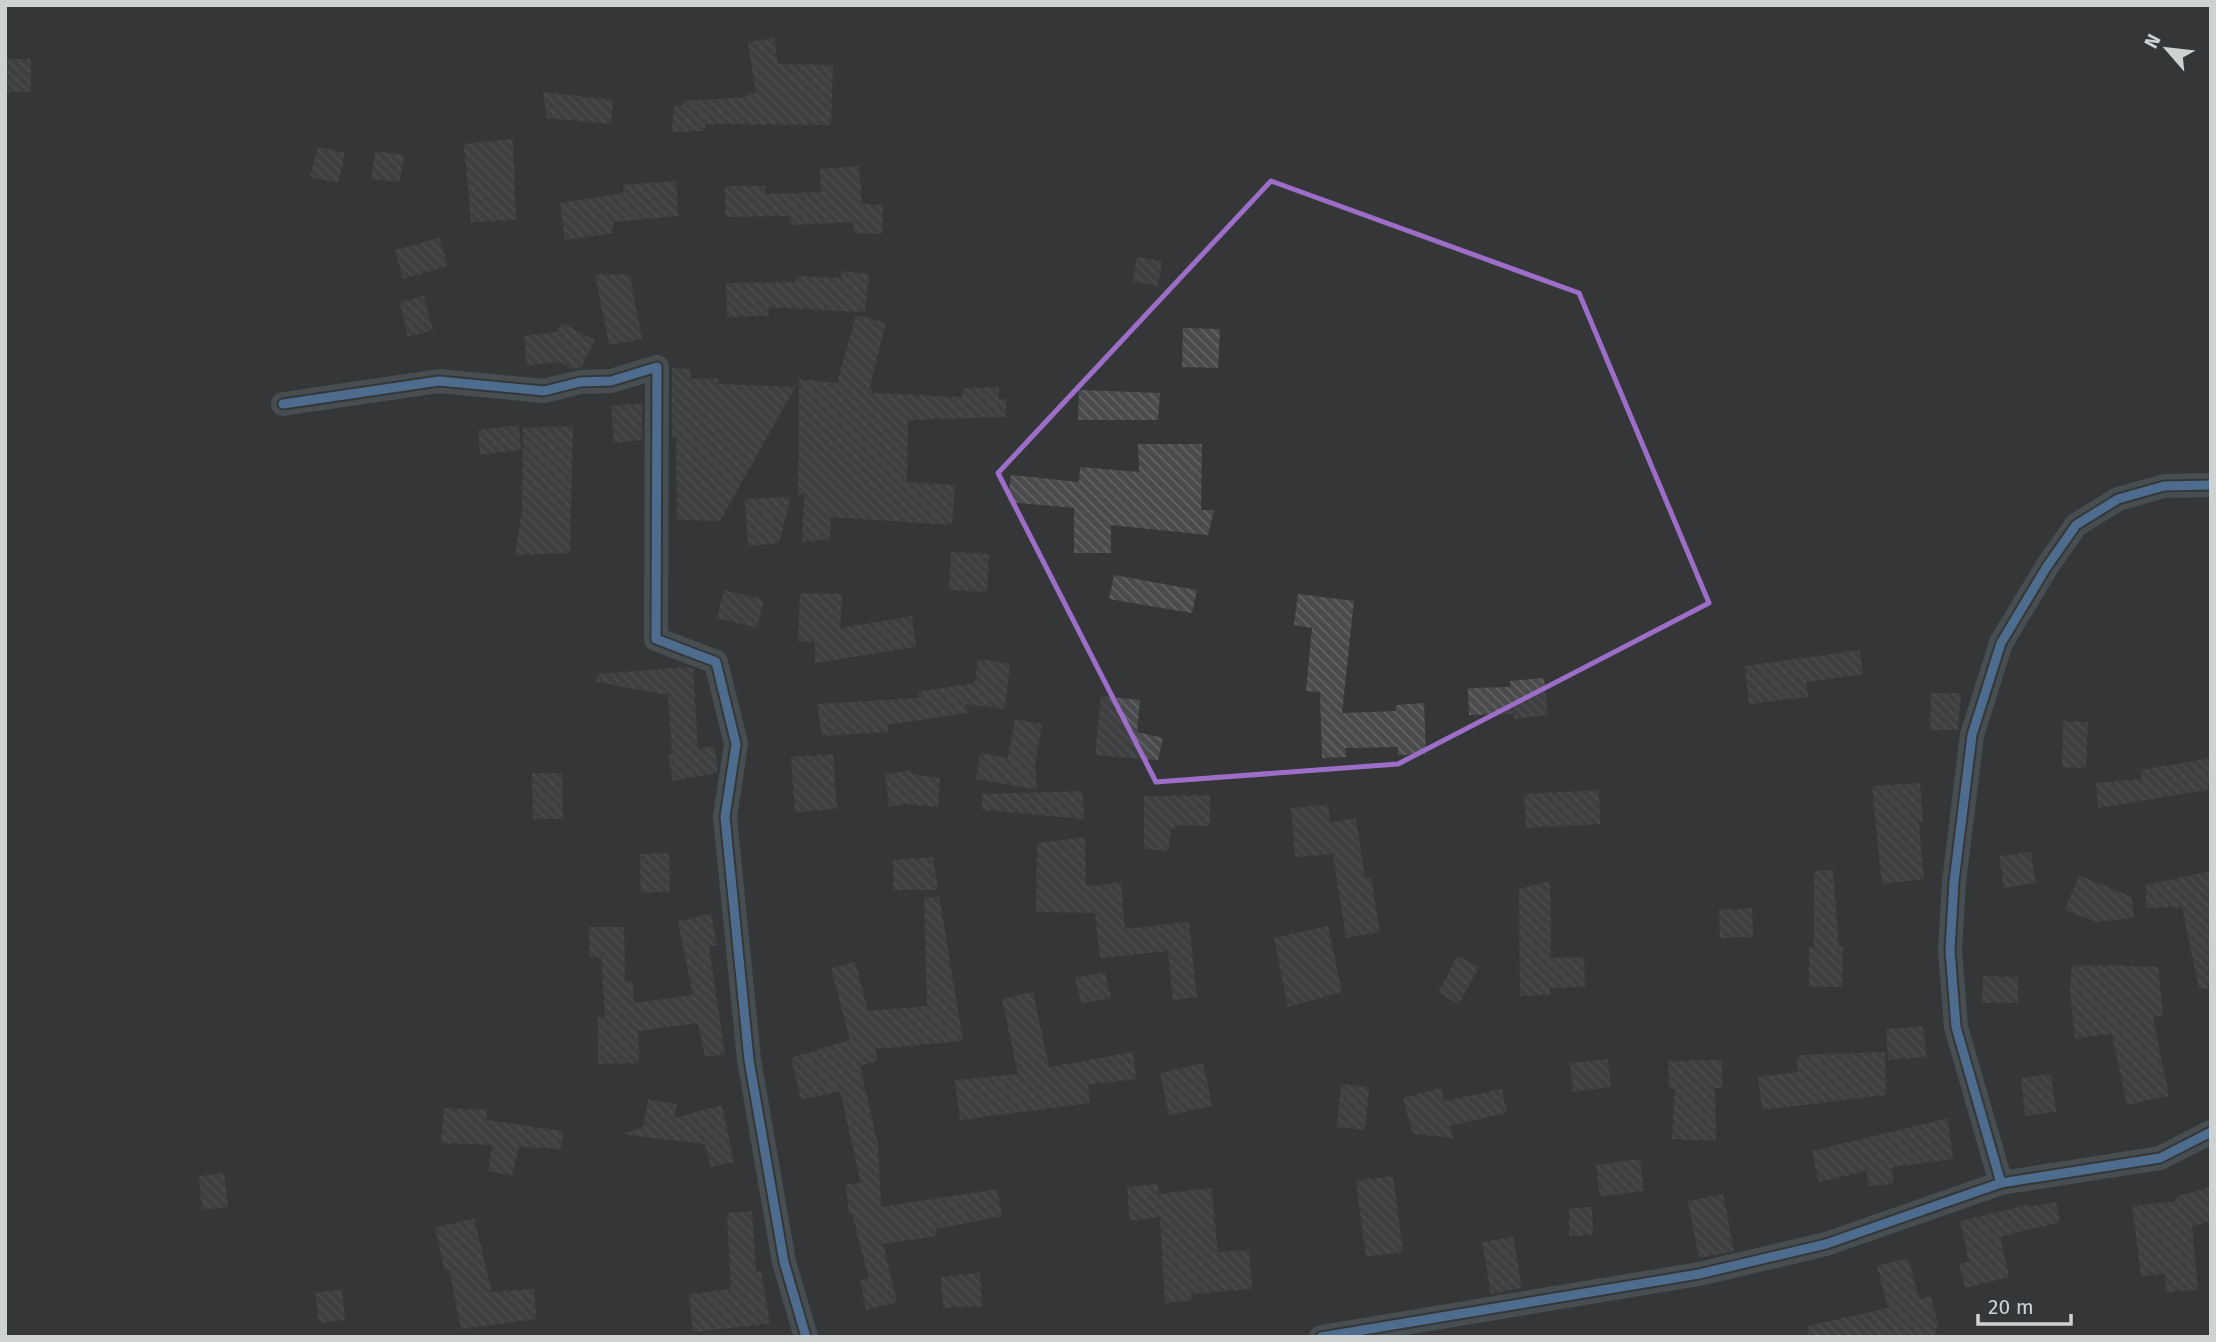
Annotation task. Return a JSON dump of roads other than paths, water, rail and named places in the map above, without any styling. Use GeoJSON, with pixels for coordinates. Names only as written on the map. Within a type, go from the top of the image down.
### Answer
{"type":"FeatureCollection","features":[{"type":"Feature","properties":{"kind":"street"},"geometry":{"type":"LineString","coordinates":[[283,404],[439,382],[544,390],[580,382],[611,381],[657,367],[656,639],[716,662],[736,744],[725,817],[749,1060],[785,1262],[806,1337]]}},
{"type":"Feature","properties":{"kind":"street"},"geometry":{"type":"LineString","coordinates":[[2001,1184],[1956,1027],[1950,950],[1954,882],[1972,735],[2001,643],[2046,568],[2076,525],[2118,499],[2164,486],[2211,485]]}},
{"type":"Feature","properties":{"kind":"street"},"geometry":{"type":"LineString","coordinates":[[1321,1337],[1699,1274],[1826,1244],[2001,1184],[2160,1158],[2211,1132]]}}]}
